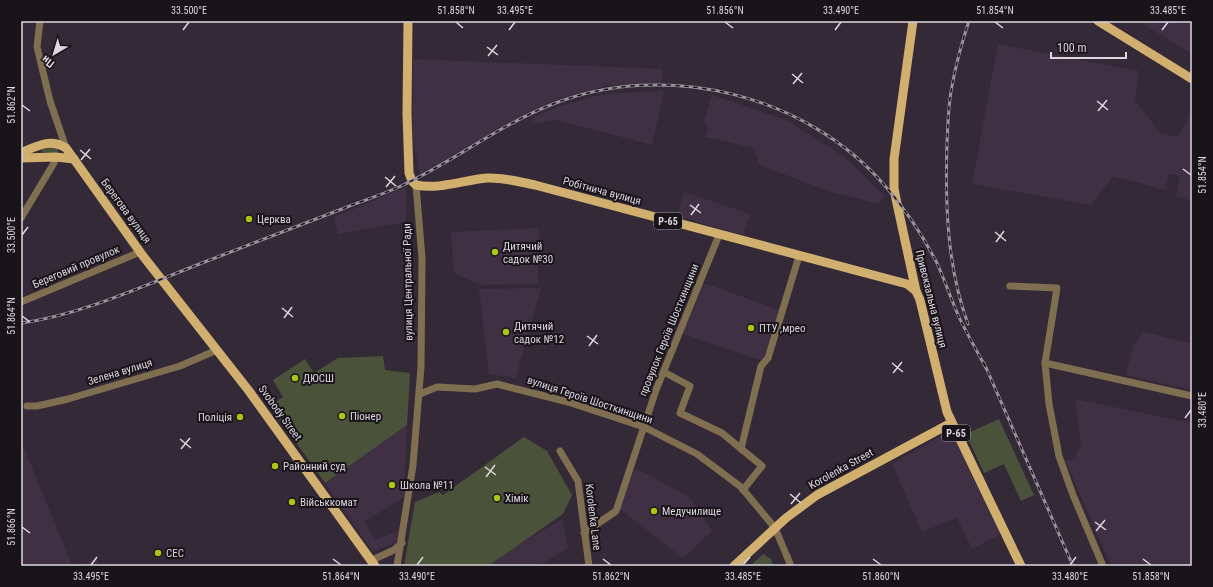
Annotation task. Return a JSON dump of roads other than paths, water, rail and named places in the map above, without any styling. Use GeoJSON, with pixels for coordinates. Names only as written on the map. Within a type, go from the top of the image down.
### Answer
{"type":"FeatureCollection","features":[{"type":"Feature","properties":{"kind":"main road","name":"вулиця Центральної Ради"},"geometry":{"type":"LineString","coordinates":[[408,21],[407,114],[409,173],[412,181],[416,185]]}},
{"type":"Feature","properties":{"kind":"main road","name":"Привокзальна вулиця"},"geometry":{"type":"LineString","coordinates":[[913,21],[894,159],[894,188],[916,291],[920,300],[947,412],[1021,566]]}},
{"type":"Feature","properties":{"kind":"main road"},"geometry":{"type":"LineString","coordinates":[[1098,21],[1192,79]]}},
{"type":"Feature","properties":{"kind":"main road"},"geometry":{"type":"LineString","coordinates":[[21,153],[43,143],[52,142],[66,148],[61,155],[56,157]]}},
{"type":"Feature","properties":{"kind":"main road"},"geometry":{"type":"LineString","coordinates":[[43,143],[40,153],[45,157]]}},
{"type":"Feature","properties":{"kind":"main road","name":"Берегова вулиця"},"geometry":{"type":"LineString","coordinates":[[66,148],[140,252],[160,277]]}},
{"type":"Feature","properties":{"kind":"main road"},"geometry":{"type":"LineString","coordinates":[[21,158],[56,157],[74,159]]}},
{"type":"Feature","properties":{"kind":"main road","name":"Робітнича вулиця"},"geometry":{"type":"LineString","coordinates":[[416,185],[424,187],[487,178],[503,178],[535,185],[907,284],[916,291]]}},
{"type":"Feature","properties":{"kind":"main road","name":"Svobody Street"},"geometry":{"type":"LineString","coordinates":[[160,277],[249,391],[373,563]]}},
{"type":"Feature","properties":{"kind":"main road","name":"Korolenka Street"},"geometry":{"type":"LineString","coordinates":[[734,566],[775,528],[817,495],[951,423]]}},
{"type":"Feature","properties":{"kind":"street","name":"Берегова вулиця"},"geometry":{"type":"LineString","coordinates":[[40,21],[37,47],[50,101],[66,148]]}},
{"type":"Feature","properties":{"kind":"street"},"geometry":{"type":"LineString","coordinates":[[21,218],[54,163],[56,157]]}},
{"type":"Feature","properties":{"kind":"street","name":"вулиця Центральної Ради"},"geometry":{"type":"LineString","coordinates":[[397,566],[402,543],[413,465],[420,394],[422,284],[416,185]]}},
{"type":"Feature","properties":{"kind":"street","name":"провулок Героїв Шосткинщини"},"geometry":{"type":"LineString","coordinates":[[584,533],[616,511],[664,372],[719,235]]}},
{"type":"Feature","properties":{"kind":"street","name":"Береговий провулок"},"geometry":{"type":"LineString","coordinates":[[21,302],[140,252]]}},
{"type":"Feature","properties":{"kind":"street"},"geometry":{"type":"LineString","coordinates":[[741,447],[762,366],[768,358],[799,256]]}},
{"type":"Feature","properties":{"kind":"street"},"geometry":{"type":"LineString","coordinates":[[1010,286],[1057,288],[1045,363],[1049,404],[1059,456],[1073,495],[1103,566]]}},
{"type":"Feature","properties":{"kind":"street","name":"Зелена вулиця"},"geometry":{"type":"LineString","coordinates":[[27,406],[37,406],[68,399],[180,366],[204,354],[217,350]]}},
{"type":"Feature","properties":{"kind":"street"},"geometry":{"type":"LineString","coordinates":[[1045,363],[1192,396]]}},
{"type":"Feature","properties":{"kind":"street"},"geometry":{"type":"LineString","coordinates":[[664,372],[690,386],[680,413],[722,434],[741,447],[762,466],[743,490]]}},
{"type":"Feature","properties":{"kind":"street","name":"вулиця Героїв Шосткинщини"},"geometry":{"type":"LineString","coordinates":[[420,394],[437,387],[475,389],[498,384],[568,402],[644,427],[697,454],[743,490],[775,528],[791,566]]}},
{"type":"Feature","properties":{"kind":"street","name":"Korolenka Lane"},"geometry":{"type":"LineString","coordinates":[[560,451],[578,481],[588,566]]}},
{"type":"Feature","properties":{"kind":"street"},"geometry":{"type":"LineString","coordinates":[[373,563],[394,550],[402,543]]}},
{"type":"Feature","properties":{"kind":"railway"},"geometry":{"type":"LineString","coordinates":[[968,324],[961,302],[952,258],[947,212],[946,166],[948,114],[951,93],[957,61],[969,21]]}},
{"type":"Feature","properties":{"kind":"railway"},"geometry":{"type":"LineString","coordinates":[[21,323],[67,313],[113,298],[394,189],[439,166],[514,122],[553,104],[597,91],[642,85],[687,86],[732,94],[776,108],[817,129],[854,155],[886,187],[920,233],[937,263],[959,317],[986,368]]}},
{"type":"Feature","properties":{"kind":"railway"},"geometry":{"type":"LineString","coordinates":[[984,363],[1073,566]]}},
{"type":"Feature","properties":{"kind":"place","name":"Церква"},"geometry":{"type":"Point","coordinates":[249,219]}},
{"type":"Feature","properties":{"kind":"place","name":"Дитячий садок №30"},"geometry":{"type":"Point","coordinates":[495,252]}},
{"type":"Feature","properties":{"kind":"place","name":"ПТУ ,мрео"},"geometry":{"type":"Point","coordinates":[751,328]}},
{"type":"Feature","properties":{"kind":"place","name":"Дитячий садок №12"},"geometry":{"type":"Point","coordinates":[506,332]}},
{"type":"Feature","properties":{"kind":"place","name":"ДЮСШ"},"geometry":{"type":"Point","coordinates":[295,378]}},
{"type":"Feature","properties":{"kind":"place","name":"Піонер"},"geometry":{"type":"Point","coordinates":[342,416]}},
{"type":"Feature","properties":{"kind":"place","name":"Поліція"},"geometry":{"type":"Point","coordinates":[240,417]}},
{"type":"Feature","properties":{"kind":"place","name":"Районний суд"},"geometry":{"type":"Point","coordinates":[275,466]}},
{"type":"Feature","properties":{"kind":"place","name":"Школа №11"},"geometry":{"type":"Point","coordinates":[392,485]}},
{"type":"Feature","properties":{"kind":"place","name":"Хімік"},"geometry":{"type":"Point","coordinates":[497,498]}},
{"type":"Feature","properties":{"kind":"place","name":"Військкомат"},"geometry":{"type":"Point","coordinates":[292,502]}},
{"type":"Feature","properties":{"kind":"place","name":"Медучилище"},"geometry":{"type":"Point","coordinates":[654,511]}},
{"type":"Feature","properties":{"kind":"place","name":"СЕС"},"geometry":{"type":"Point","coordinates":[158,553]}}]}
